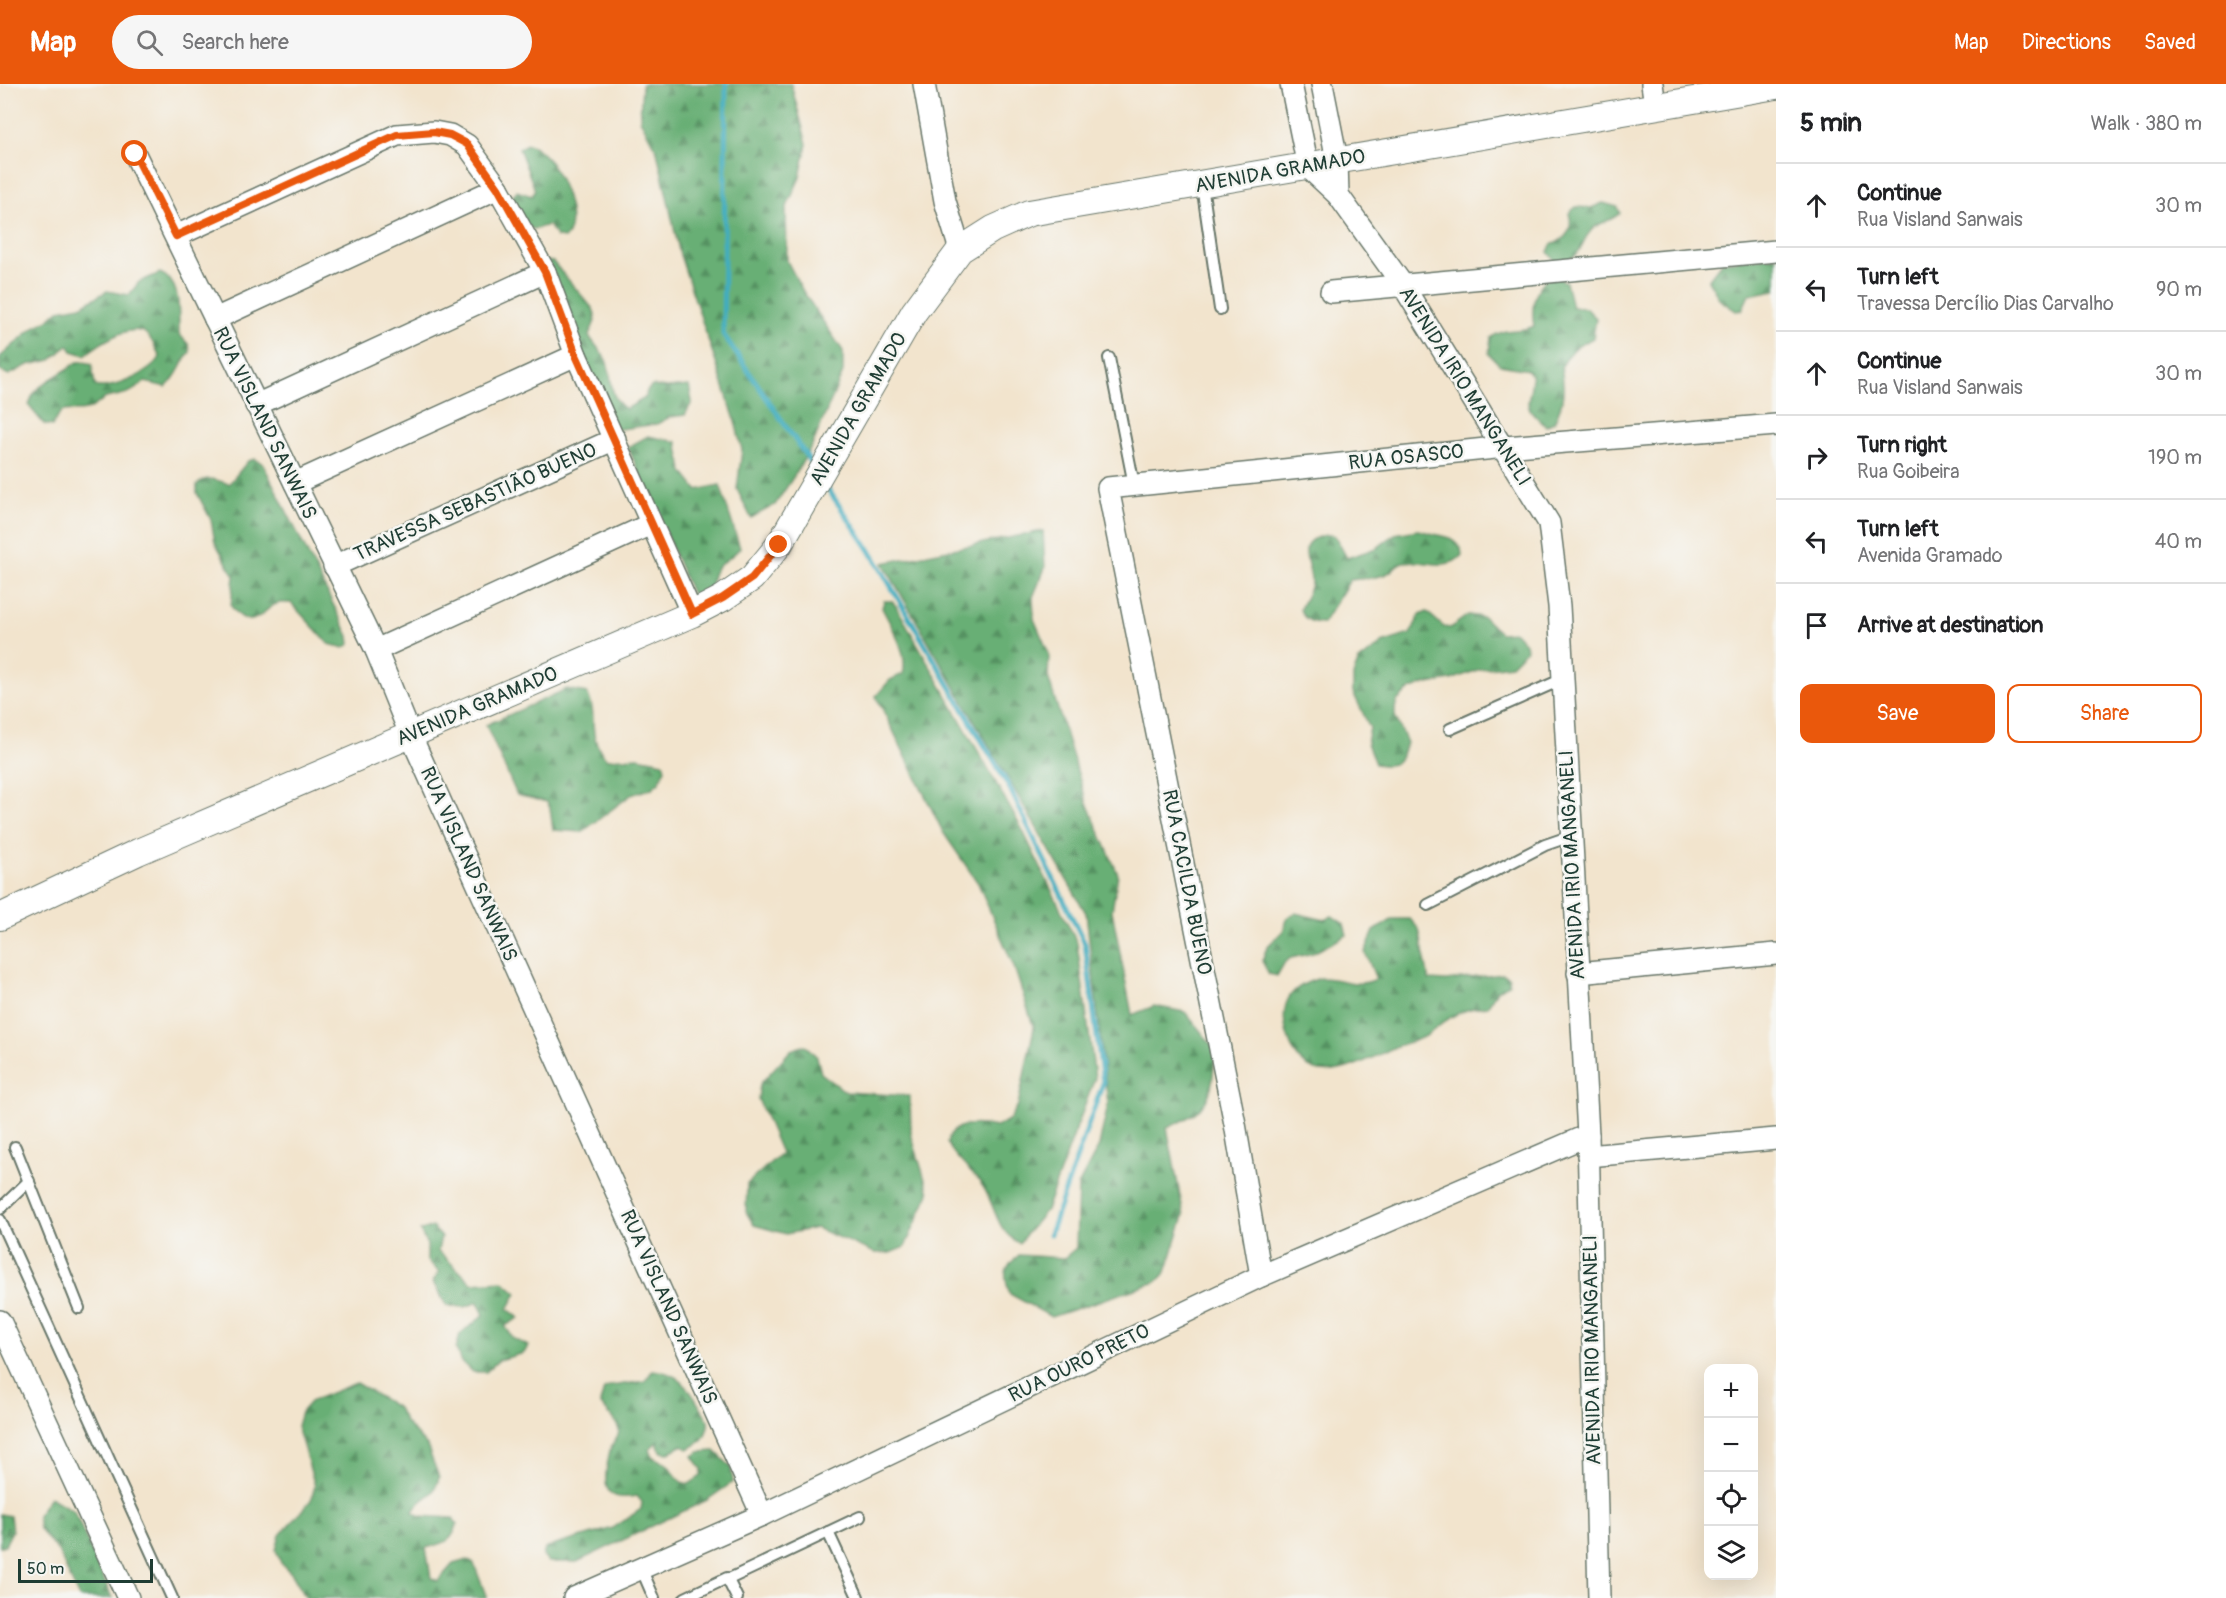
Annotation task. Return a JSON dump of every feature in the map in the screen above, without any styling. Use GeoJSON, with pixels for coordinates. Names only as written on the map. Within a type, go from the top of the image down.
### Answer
{"type":"FeatureCollection","features":[{"type":"Feature","properties":{"kind":"street"},"geometry":{"type":"LineString","coordinates":[[924,84],[945,201],[960,250]]}},
{"type":"Feature","properties":{"kind":"street"},"geometry":{"type":"LineString","coordinates":[[1291,84],[1308,167]]}},
{"type":"Feature","properties":{"kind":"street"},"geometry":{"type":"LineString","coordinates":[[1322,84],[1337,160],[1338,195]]}},
{"type":"Feature","properties":{"kind":"street","name":"AVENIDA GRAMADO"},"geometry":{"type":"LineString","coordinates":[[0,917],[138,852],[692,614],[723,598],[752,578],[779,545],[914,312],[960,250],[993,229],[1029,213],[1308,167],[1653,94],[1776,86]]}},
{"type":"Feature","properties":{"kind":"street"},"geometry":{"type":"LineString","coordinates":[[176,236],[397,135],[434,132],[450,135],[467,144],[498,188],[545,272],[576,355],[692,614]]}},
{"type":"Feature","properties":{"kind":"street","name":"RUA VISLAND SANWAIS"},"geometry":{"type":"LineString","coordinates":[[135,154],[376,650],[410,734],[762,1515]]}},
{"type":"Feature","properties":{"kind":"street","name":"AVENIDA IRIO MANGANELI"},"geometry":{"type":"LineString","coordinates":[[1308,167],[1338,195],[1402,284],[1505,447],[1549,523],[1559,606],[1588,1146],[1599,1598]]}},
{"type":"Feature","properties":{"kind":"street"},"geometry":{"type":"LineString","coordinates":[[215,319],[498,188]]}},
{"type":"Feature","properties":{"kind":"street"},"geometry":{"type":"LineString","coordinates":[[1331,292],[1776,251]]}},
{"type":"Feature","properties":{"kind":"street"},"geometry":{"type":"LineString","coordinates":[[256,405],[545,272]]}},
{"type":"Feature","properties":{"kind":"street"},"geometry":{"type":"LineString","coordinates":[[295,483],[576,355]]}},
{"type":"Feature","properties":{"kind":"street","name":"RUA OSASCO"},"geometry":{"type":"LineString","coordinates":[[1108,488],[1505,447],[1776,425]]}},
{"type":"Feature","properties":{"kind":"street","name":"TRAVESSA SEBASTIÃO BUENO"},"geometry":{"type":"LineString","coordinates":[[334,566],[615,439]]}},
{"type":"Feature","properties":{"kind":"street","name":"RUA CACILDA BUENO"},"geometry":{"type":"LineString","coordinates":[[1108,488],[1235,1124],[1261,1276]]}},
{"type":"Feature","properties":{"kind":"street"},"geometry":{"type":"LineString","coordinates":[[376,650],[651,524]]}},
{"type":"Feature","properties":{"kind":"street"},"geometry":{"type":"LineString","coordinates":[[1578,973],[1776,954]]}},
{"type":"Feature","properties":{"kind":"street","name":"RUA OURO PRETO"},"geometry":{"type":"LineString","coordinates":[[574,1598],[762,1515],[1261,1276],[1588,1146],[1776,1139]]}},
{"type":"Feature","properties":{"kind":"street"},"geometry":{"type":"LineString","coordinates":[[0,1321],[128,1598]]}},
{"type":"Feature","properties":{"kind":"lane"},"geometry":{"type":"LineString","coordinates":[[1202,185],[1220,309]]}},
{"type":"Feature","properties":{"kind":"lane"},"geometry":{"type":"LineString","coordinates":[[1109,358],[1134,485]]}},
{"type":"Feature","properties":{"kind":"lane"},"geometry":{"type":"LineString","coordinates":[[1450,729],[1563,679]]}},
{"type":"Feature","properties":{"kind":"lane"},"geometry":{"type":"LineString","coordinates":[[1428,905],[1545,845],[1571,836]]}},
{"type":"Feature","properties":{"kind":"lane"},"geometry":{"type":"LineString","coordinates":[[15,1146],[79,1308]]}},
{"type":"Feature","properties":{"kind":"lane"},"geometry":{"type":"LineString","coordinates":[[0,1209],[29,1181]]}},
{"type":"Feature","properties":{"kind":"lane"},"geometry":{"type":"LineString","coordinates":[[0,1220],[172,1598]]}},
{"type":"Feature","properties":{"kind":"lane"},"geometry":{"type":"LineString","coordinates":[[685,1598],[860,1517]]}},
{"type":"Feature","properties":{"kind":"lane"},"geometry":{"type":"LineString","coordinates":[[828,1532],[858,1597]]}},
{"type":"Feature","properties":{"kind":"lane"},"geometry":{"type":"LineString","coordinates":[[641,1568],[654,1598]]}},
{"type":"Feature","properties":{"kind":"lane"},"geometry":{"type":"LineString","coordinates":[[729,1579],[737,1598]]}},
{"type":"Feature","properties":{"kind":"green space"},"geometry":{"type":"Polygon","coordinates":[[[642,84],[791,84],[807,144],[800,177],[786,209],[787,261],[804,293],[843,351],[843,372],[812,446],[794,476],[775,505],[751,518],[737,489],[742,450],[734,417],[680,255],[657,151],[640,119],[642,84]]]}},
{"type":"Feature","properties":{"kind":"green space"},"geometry":{"type":"Polygon","coordinates":[[[527,144],[537,148],[546,157],[562,185],[571,216],[570,229],[565,238],[557,237],[548,225],[535,229],[528,228],[512,197],[517,191],[532,196],[535,190],[519,148],[527,144]]]}},
{"type":"Feature","properties":{"kind":"green space"},"geometry":{"type":"Polygon","coordinates":[[[1603,203],[1618,207],[1620,213],[1595,227],[1572,258],[1555,261],[1548,252],[1551,245],[1567,234],[1570,224],[1569,213],[1576,207],[1591,208],[1603,203]]]}},
{"type":"Feature","properties":{"kind":"green space"},"geometry":{"type":"Polygon","coordinates":[[[1776,256],[1776,290],[1749,295],[1742,310],[1736,311],[1720,300],[1708,280],[1722,262],[1776,256]]]}},
{"type":"Feature","properties":{"kind":"green space"},"geometry":{"type":"Polygon","coordinates":[[[546,261],[553,262],[593,309],[595,320],[589,336],[606,360],[613,393],[620,404],[626,409],[645,398],[652,386],[667,388],[689,386],[692,402],[685,415],[670,417],[657,424],[614,430],[546,261]]]}},
{"type":"Feature","properties":{"kind":"green space"},"geometry":{"type":"Polygon","coordinates":[[[160,273],[167,277],[176,291],[179,308],[179,334],[189,345],[190,352],[173,379],[166,387],[145,382],[129,393],[106,398],[89,409],[63,411],[52,426],[44,424],[29,406],[34,394],[43,384],[81,361],[92,364],[95,386],[112,386],[121,383],[141,374],[156,363],[160,357],[152,341],[139,330],[114,336],[85,355],[72,351],[68,345],[51,360],[28,365],[9,375],[0,371],[0,357],[34,327],[48,320],[59,310],[81,306],[107,291],[129,295],[139,282],[160,273]]]}},
{"type":"Feature","properties":{"kind":"green space"},"geometry":{"type":"Polygon","coordinates":[[[1558,278],[1566,282],[1572,307],[1586,308],[1596,318],[1593,338],[1573,349],[1561,367],[1562,402],[1554,422],[1546,426],[1529,407],[1532,376],[1528,370],[1500,365],[1489,354],[1491,338],[1496,334],[1534,326],[1533,307],[1539,289],[1546,279],[1558,278]]]}},
{"type":"Feature","properties":{"kind":"green space"},"geometry":{"type":"Polygon","coordinates":[[[648,436],[677,442],[683,472],[697,490],[720,485],[740,548],[716,569],[711,589],[700,598],[693,597],[628,447],[648,436]]]}},
{"type":"Feature","properties":{"kind":"green space"},"geometry":{"type":"Polygon","coordinates":[[[255,459],[263,464],[349,636],[350,644],[344,648],[329,644],[291,603],[276,604],[251,620],[239,615],[231,606],[234,576],[215,542],[211,520],[197,493],[197,485],[208,479],[229,484],[248,461],[255,459]]]}},
{"type":"Feature","properties":{"kind":"green space"},"geometry":{"type":"Polygon","coordinates":[[[1418,530],[1450,538],[1461,548],[1462,555],[1456,560],[1442,564],[1403,562],[1384,575],[1350,580],[1323,623],[1312,621],[1303,615],[1300,609],[1311,585],[1306,557],[1310,541],[1323,536],[1335,536],[1347,558],[1377,548],[1395,534],[1418,530]]]}},
{"type":"Feature","properties":{"kind":"green space"},"geometry":{"type":"Polygon","coordinates":[[[1043,531],[1045,568],[1033,597],[1034,619],[1049,654],[1048,677],[1087,803],[1118,874],[1112,911],[1132,1015],[1154,1006],[1185,1012],[1216,1050],[1210,1090],[1202,1107],[1194,1114],[1167,1128],[1184,1216],[1166,1272],[1156,1282],[1051,1317],[1010,1294],[1006,1273],[1007,1268],[1019,1255],[1064,1258],[1076,1248],[1078,1186],[1099,1146],[1108,1104],[1086,913],[883,563],[1043,531]]]}},
{"type":"Feature","properties":{"kind":"green space"},"geometry":{"type":"Polygon","coordinates":[[[884,601],[892,601],[896,606],[1022,829],[1077,943],[1095,1078],[1046,1210],[1019,1243],[1005,1232],[982,1185],[947,1143],[950,1135],[961,1127],[975,1124],[997,1127],[1010,1119],[1018,1105],[1034,1028],[1014,967],[978,883],[943,832],[876,696],[890,680],[903,674],[904,666],[904,657],[898,640],[882,608],[884,601]]]}},
{"type":"Feature","properties":{"kind":"green space"},"geometry":{"type":"Polygon","coordinates":[[[1427,612],[1444,627],[1450,628],[1468,615],[1483,617],[1500,633],[1515,632],[1525,643],[1526,650],[1511,665],[1480,669],[1451,680],[1422,685],[1408,691],[1397,701],[1395,708],[1395,716],[1407,743],[1404,750],[1393,764],[1375,764],[1367,743],[1370,728],[1353,692],[1353,676],[1358,662],[1382,643],[1410,634],[1420,615],[1427,612]]]}},
{"type":"Feature","properties":{"kind":"green space"},"geometry":{"type":"Polygon","coordinates":[[[567,689],[587,693],[591,702],[596,742],[607,759],[638,757],[663,762],[665,769],[659,782],[652,788],[631,795],[582,832],[553,830],[547,802],[517,795],[486,725],[567,689]]]}},
{"type":"Feature","properties":{"kind":"green space"},"geometry":{"type":"Polygon","coordinates":[[[1295,913],[1325,920],[1332,916],[1344,924],[1347,935],[1313,953],[1291,958],[1285,962],[1277,976],[1269,974],[1262,961],[1267,947],[1283,931],[1288,917],[1295,913]]]}},
{"type":"Feature","properties":{"kind":"green space"},"geometry":{"type":"Polygon","coordinates":[[[1393,919],[1410,919],[1419,929],[1429,980],[1446,981],[1502,974],[1509,977],[1509,984],[1497,990],[1488,1006],[1461,1012],[1423,1037],[1397,1046],[1364,1062],[1333,1071],[1319,1071],[1307,1066],[1296,1055],[1288,1037],[1284,1020],[1289,997],[1301,986],[1320,978],[1356,983],[1376,979],[1365,952],[1374,931],[1393,919]]]}},
{"type":"Feature","properties":{"kind":"green space"},"geometry":{"type":"Polygon","coordinates":[[[805,1045],[817,1057],[821,1073],[846,1092],[910,1096],[911,1134],[929,1193],[905,1247],[890,1253],[875,1253],[816,1228],[786,1234],[754,1225],[746,1212],[747,1184],[781,1153],[758,1099],[760,1084],[791,1050],[805,1045]]]}},
{"type":"Feature","properties":{"kind":"green space"},"geometry":{"type":"Polygon","coordinates":[[[432,1227],[441,1236],[438,1251],[472,1283],[503,1281],[517,1293],[508,1309],[519,1318],[505,1326],[513,1338],[528,1346],[524,1353],[499,1360],[486,1372],[472,1372],[462,1362],[456,1349],[460,1334],[484,1315],[478,1302],[465,1307],[447,1306],[433,1282],[439,1272],[427,1260],[427,1245],[420,1231],[432,1227]]]}},
{"type":"Feature","properties":{"kind":"green space"},"geometry":{"type":"Polygon","coordinates":[[[653,1370],[664,1372],[681,1381],[693,1395],[709,1421],[705,1435],[697,1444],[688,1449],[682,1445],[669,1453],[662,1452],[657,1446],[658,1440],[649,1450],[653,1457],[667,1464],[681,1482],[689,1484],[701,1476],[702,1469],[693,1456],[699,1452],[715,1451],[731,1467],[733,1482],[707,1500],[577,1562],[548,1562],[543,1556],[545,1548],[613,1528],[641,1509],[642,1502],[637,1496],[615,1496],[607,1489],[606,1475],[611,1447],[619,1430],[600,1403],[604,1389],[645,1381],[653,1370]]]}},
{"type":"Feature","properties":{"kind":"green space"},"geometry":{"type":"Polygon","coordinates":[[[356,1383],[398,1408],[405,1422],[427,1446],[439,1477],[434,1490],[419,1503],[413,1512],[420,1516],[453,1518],[457,1524],[450,1539],[426,1548],[431,1578],[438,1581],[453,1564],[467,1560],[474,1564],[487,1598],[306,1598],[292,1574],[281,1563],[276,1550],[280,1535],[311,1500],[315,1486],[297,1426],[301,1412],[311,1401],[356,1383]]]}},
{"type":"Feature","properties":{"kind":"green space"},"geometry":{"type":"Polygon","coordinates":[[[50,1497],[74,1511],[112,1598],[79,1598],[58,1551],[39,1529],[37,1515],[50,1497]]]}},
{"type":"Feature","properties":{"kind":"green space"},"geometry":{"type":"Polygon","coordinates":[[[0,1514],[10,1516],[12,1531],[5,1545],[0,1547],[0,1514]]]}},
{"type":"Feature","properties":{"kind":"waterway"},"geometry":{"type":"LineString","coordinates":[[726,84],[723,334],[815,469]]}},
{"type":"Feature","properties":{"kind":"waterway"},"geometry":{"type":"LineString","coordinates":[[823,482],[869,549],[1009,787],[1085,944],[1103,1083],[1050,1234]]}},
{"type":"Feature","properties":{"kind":"route"},"geometry":{"type":"LineString","coordinates":[[135,154],[176,236],[397,135],[434,132],[450,135],[467,144],[498,188],[545,272],[576,355],[692,614],[723,598],[752,578],[779,545]]}}]}
